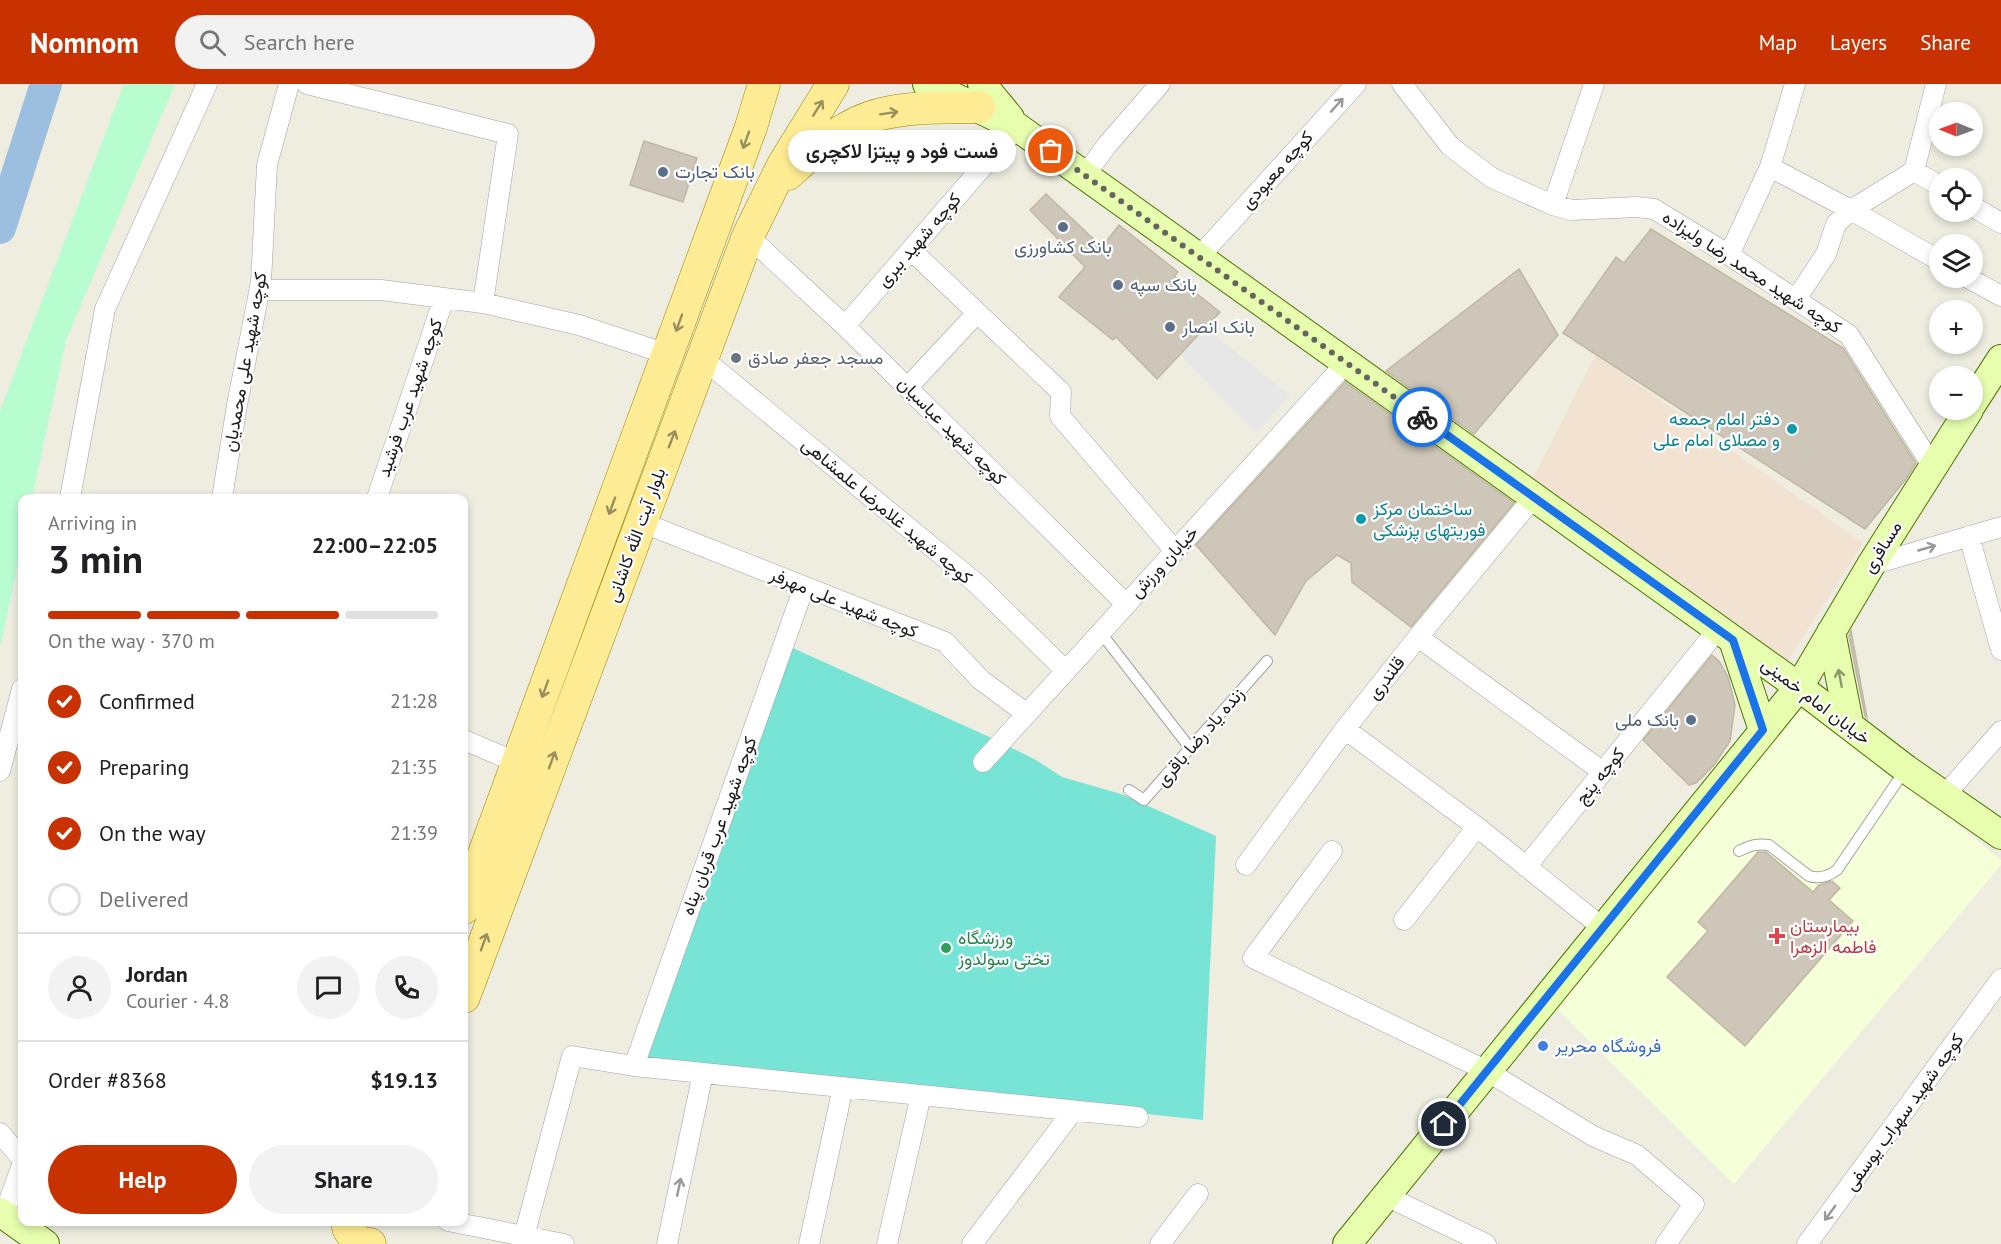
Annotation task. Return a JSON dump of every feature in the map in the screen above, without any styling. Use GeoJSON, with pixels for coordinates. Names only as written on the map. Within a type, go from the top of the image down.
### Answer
{"type":"FeatureCollection","features":[{"type":"Feature","properties":{"kind":"main road","name":"بلوار آیت الله کاشانی"},"geometry":{"type":"LineString","coordinates":[[468,897],[751,127],[764,84]]}},
{"type":"Feature","properties":{"kind":"main road","name":"بلوار آیت الله کاشانی"},"geometry":{"type":"LineString","coordinates":[[468,986],[748,236],[783,165],[833,84]]}},
{"type":"Feature","properties":{"kind":"main road","name":"خیابان امام خمینی"},"geometry":{"type":"LineString","coordinates":[[927,84],[981,96],[1017,127],[1726,634],[1849,723],[1905,769],[2001,835]]}},
{"type":"Feature","properties":{"kind":"main road"},"geometry":{"type":"LineString","coordinates":[[771,189],[811,153],[851,126],[880,114],[981,96]]}},
{"type":"Feature","properties":{"kind":"main road"},"geometry":{"type":"LineString","coordinates":[[697,273],[729,286]]}},
{"type":"Feature","properties":{"kind":"main road"},"geometry":{"type":"LineString","coordinates":[[1983,387],[2001,359]]}},
{"type":"Feature","properties":{"kind":"main road","name":"مسافری"},"geometry":{"type":"LineString","coordinates":[[1347,1244],[1799,687],[1871,564],[1963,420]]}},
{"type":"Feature","properties":{"kind":"main road"},"geometry":{"type":"LineString","coordinates":[[1831,632],[1849,723]]}},
{"type":"Feature","properties":{"kind":"main road"},"geometry":{"type":"LineString","coordinates":[[1726,634],[1763,730]]}},
{"type":"Feature","properties":{"kind":"main road"},"geometry":{"type":"LineString","coordinates":[[2,1214],[18,1225]]}},
{"type":"Feature","properties":{"kind":"main road"},"geometry":{"type":"LineString","coordinates":[[19,1226],[45,1244]]}},
{"type":"Feature","properties":{"kind":"main road"},"geometry":{"type":"LineString","coordinates":[[336,1244],[344,1226]]}},
{"type":"Feature","properties":{"kind":"main road"},"geometry":{"type":"LineString","coordinates":[[347,1226],[357,1242],[371,1244],[378,1226]]}},
{"type":"Feature","properties":{"kind":"street"},"geometry":{"type":"LineString","coordinates":[[71,494],[105,309],[207,84]]}},
{"type":"Feature","properties":{"kind":"street","name":"کوچه شهید علی محمدیان"},"geometry":{"type":"LineString","coordinates":[[223,494],[237,405],[260,290],[267,165],[289,84]]}},
{"type":"Feature","properties":{"kind":"street"},"geometry":{"type":"LineString","coordinates":[[307,84],[508,134],[483,303]]}},
{"type":"Feature","properties":{"kind":"street"},"geometry":{"type":"LineString","coordinates":[[1084,175],[1160,84]]}},
{"type":"Feature","properties":{"kind":"street","name":"کوچه معبودی"},"geometry":{"type":"LineString","coordinates":[[1199,257],[1356,84]]}},
{"type":"Feature","properties":{"kind":"street","name":"کوچه شهید محمد رضا ولیزاده"},"geometry":{"type":"LineString","coordinates":[[1402,84],[1450,146],[1492,178],[1553,205],[1571,210],[1654,208],[1849,335],[1933,467]]}},
{"type":"Feature","properties":{"kind":"street"},"geometry":{"type":"LineString","coordinates":[[1553,205],[1594,84]]}},
{"type":"Feature","properties":{"kind":"street"},"geometry":{"type":"LineString","coordinates":[[1729,255],[1770,167],[1795,84]]}},
{"type":"Feature","properties":{"kind":"street"},"geometry":{"type":"LineString","coordinates":[[1796,299],[1826,254],[1836,224],[1851,210],[1914,171],[1936,84]]}},
{"type":"Feature","properties":{"kind":"street","name":"کوچه شهید ببری"},"geometry":{"type":"LineString","coordinates":[[845,326],[1017,127]]}},
{"type":"Feature","properties":{"kind":"street"},"geometry":{"type":"LineString","coordinates":[[1770,167],[1929,255]]}},
{"type":"Feature","properties":{"kind":"street"},"geometry":{"type":"LineString","coordinates":[[1914,171],[1929,180]]}},
{"type":"Feature","properties":{"kind":"street"},"geometry":{"type":"LineString","coordinates":[[1983,212],[2001,223]]}},
{"type":"Feature","properties":{"kind":"street","name":"کوچه شهید عباسیان"},"geometry":{"type":"LineString","coordinates":[[748,236],[908,387],[1126,604]]}},
{"type":"Feature","properties":{"kind":"street"},"geometry":{"type":"LineString","coordinates":[[911,250],[1061,392],[1060,416],[1174,551]]}},
{"type":"Feature","properties":{"kind":"street"},"geometry":{"type":"LineString","coordinates":[[1983,286],[2001,296]]}},
{"type":"Feature","properties":{"kind":"street"},"geometry":{"type":"LineString","coordinates":[[260,290],[381,290],[483,303],[579,325],[667,354]]}},
{"type":"Feature","properties":{"kind":"street","name":"کوچه شهید عرب فرشید"},"geometry":{"type":"LineString","coordinates":[[378,494],[444,298]]}},
{"type":"Feature","properties":{"kind":"street"},"geometry":{"type":"LineString","coordinates":[[908,387],[977,313]]}},
{"type":"Feature","properties":{"kind":"street","name":"کوچه شهید غلامرضا علمشاهی"},"geometry":{"type":"LineString","coordinates":[[702,358],[977,584],[1066,671]]}},
{"type":"Feature","properties":{"kind":"street","name":"خیابان ورزش"},"geometry":{"type":"LineString","coordinates":[[983,762],[1346,363]]}},
{"type":"Feature","properties":{"kind":"street","name":"قلندری"},"geometry":{"type":"LineString","coordinates":[[1246,865],[1345,729],[1534,497]]}},
{"type":"Feature","properties":{"kind":"street","name":"کوچه شهید علی مهرفر"},"geometry":{"type":"LineString","coordinates":[[641,522],[945,642],[981,680],[1027,714]]}},
{"type":"Feature","properties":{"kind":"street"},"geometry":{"type":"LineString","coordinates":[[1871,564],[2001,527]]}},
{"type":"Feature","properties":{"kind":"street"},"geometry":{"type":"LineString","coordinates":[[1969,536],[2001,650]]}},
{"type":"Feature","properties":{"kind":"street","name":"کوچه شهید عرب قربان پناه"},"geometry":{"type":"LineString","coordinates":[[634,1066],[804,587]]}},
{"type":"Feature","properties":{"kind":"street","name":"کوچه پنج"},"geometry":{"type":"LineString","coordinates":[[1526,867],[1603,772],[1726,634]]}},
{"type":"Feature","properties":{"kind":"street"},"geometry":{"type":"LineString","coordinates":[[1418,637],[1603,772]]}},
{"type":"Feature","properties":{"kind":"street"},"geometry":{"type":"LineString","coordinates":[[0,771],[18,704]]}},
{"type":"Feature","properties":{"kind":"street"},"geometry":{"type":"LineString","coordinates":[[1345,729],[1478,827],[1603,928]]}},
{"type":"Feature","properties":{"kind":"street"},"geometry":{"type":"LineString","coordinates":[[1945,795],[2001,731]]}},
{"type":"Feature","properties":{"kind":"street"},"geometry":{"type":"LineString","coordinates":[[468,742],[518,763]]}},
{"type":"Feature","properties":{"kind":"street"},"geometry":{"type":"LineString","coordinates":[[1404,920],[1478,827]]}},
{"type":"Feature","properties":{"kind":"street"},"geometry":{"type":"LineString","coordinates":[[1332,851],[1253,958],[1487,1071],[1593,1136],[1637,1155],[1694,1204],[1666,1244]]}},
{"type":"Feature","properties":{"kind":"street","name":"کوچه شهید سهراب یوسفی"},"geometry":{"type":"LineString","coordinates":[[1807,1244],[2001,979]]}},
{"type":"Feature","properties":{"kind":"street"},"geometry":{"type":"LineString","coordinates":[[523,1240],[572,1056],[634,1066],[1138,1118]]}},
{"type":"Feature","properties":{"kind":"street"},"geometry":{"type":"LineString","coordinates":[[667,1244],[703,1073]]}},
{"type":"Feature","properties":{"kind":"street"},"geometry":{"type":"LineString","coordinates":[[809,1244],[843,1087]]}},
{"type":"Feature","properties":{"kind":"street"},"geometry":{"type":"LineString","coordinates":[[887,1244],[921,1095]]}},
{"type":"Feature","properties":{"kind":"street"},"geometry":{"type":"LineString","coordinates":[[972,1244],[1073,1111]]}},
{"type":"Feature","properties":{"kind":"street"},"geometry":{"type":"LineString","coordinates":[[0,1133],[18,1154]]}},
{"type":"Feature","properties":{"kind":"street"},"geometry":{"type":"LineString","coordinates":[[2,1214],[18,1175]]}},
{"type":"Feature","properties":{"kind":"street"},"geometry":{"type":"LineString","coordinates":[[1160,1244],[1198,1194]]}},
{"type":"Feature","properties":{"kind":"street"},"geometry":{"type":"LineString","coordinates":[[1386,1196],[1486,1244]]}},
{"type":"Feature","properties":{"kind":"street"},"geometry":{"type":"LineString","coordinates":[[468,1226],[523,1240],[564,1244]]}},
{"type":"Feature","properties":{"kind":"lane"},"geometry":{"type":"LineString","coordinates":[[1101,633],[1190,748]]}},
{"type":"Feature","properties":{"kind":"lane","name":"زنده یاد رضا باقری"},"geometry":{"type":"LineString","coordinates":[[1129,790],[1144,800],[1267,661]]}},
{"type":"Feature","properties":{"kind":"lane"},"geometry":{"type":"LineString","coordinates":[[1739,851],[1750,845],[1761,843],[1769,845],[1809,876],[1815,878],[1832,874],[1837,870],[1905,769]]}},
{"type":"Feature","properties":{"kind":"shaded area"},"geometry":{"type":"Polygon","coordinates":[[[1206,328],[1290,396],[1256,432],[1181,356],[1206,328]]]}},
{"type":"Feature","properties":{"kind":"shaded area"},"geometry":{"type":"Polygon","coordinates":[[[1596,355],[1863,543],[1787,662],[1529,486],[1596,355]]]}},
{"type":"Feature","properties":{"kind":"shaded area","name":"ورزشگاه تختی سولدوز"},"geometry":{"type":"Polygon","coordinates":[[[784,644],[996,740],[1036,760],[1062,777],[1121,794],[1216,836],[1203,1120],[643,1060],[784,644]]]}},
{"type":"Feature","properties":{"kind":"shaded area","name":"بیمارستان فاطمه الزهرا"},"geometry":{"type":"Polygon","coordinates":[[[1804,699],[2001,860],[2001,865],[1734,1184],[1555,1007],[1804,699]]]}},
{"type":"Feature","properties":{"kind":"green space"},"geometry":{"type":"Polygon","coordinates":[[[124,84],[175,84],[66,340],[33,494],[18,494],[18,562],[0,649],[0,411],[124,84]]]}},
{"type":"Feature","properties":{"kind":"building","name":"بانک تجارت"},"geometry":{"type":"Polygon","coordinates":[[[644,141],[697,158],[683,202],[630,185],[644,141]]]}},
{"type":"Feature","properties":{"kind":"building"},"geometry":{"type":"Polygon","coordinates":[[[1046,194],[1102,247],[1119,225],[1178,272],[1174,276],[1220,312],[1157,379],[1116,337],[1113,340],[1059,297],[1085,267],[1030,210],[1046,194]]]}},
{"type":"Feature","properties":{"kind":"building","name":"دفتر امام جمعه و مصلای امام علی"},"geometry":{"type":"Polygon","coordinates":[[[1651,229],[1843,348],[1916,463],[1906,479],[1865,529],[1563,333],[1616,257],[1624,263],[1651,229]]]}},
{"type":"Feature","properties":{"kind":"building"},"geometry":{"type":"Polygon","coordinates":[[[1519,269],[1558,335],[1474,434],[1386,371],[1519,269]]]}},
{"type":"Feature","properties":{"kind":"building","name":"ساختمان مرکز فوریتهای پزشکی"},"geometry":{"type":"Polygon","coordinates":[[[1345,382],[1514,503],[1411,627],[1352,582],[1351,563],[1337,555],[1306,581],[1275,635],[1196,545],[1345,382]]]}},
{"type":"Feature","properties":{"kind":"building"},"geometry":{"type":"Polygon","coordinates":[[[1851,631],[1867,718],[1849,636],[1851,631]]]}},
{"type":"Feature","properties":{"kind":"building","name":"بانک ملی"},"geometry":{"type":"Polygon","coordinates":[[[1712,655],[1719,661],[1728,677],[1735,705],[1730,741],[1714,765],[1696,783],[1689,785],[1643,740],[1712,655]]]}},
{"type":"Feature","properties":{"kind":"building"},"geometry":{"type":"Polygon","coordinates":[[[1758,852],[1766,852],[1813,892],[1819,885],[1832,881],[1840,888],[1829,900],[1853,921],[1745,1046],[1667,977],[1708,931],[1698,922],[1758,852]]]}},
{"type":"Feature","properties":{"kind":"waterway"},"geometry":{"type":"LineString","coordinates":[[0,228],[46,84]]}},
{"type":"Feature","properties":{"kind":"way so far"},"geometry":{"type":"LineString","coordinates":[[1051,151],[1422,417]]}},
{"type":"Feature","properties":{"kind":"place","name":"فست فود و پیتزا لاکچری"},"geometry":{"type":"Point","coordinates":[1051,151]}},
{"type":"Feature","properties":{"kind":"place","name":"بانک تجارت"},"geometry":{"type":"Point","coordinates":[663,172]}},
{"type":"Feature","properties":{"kind":"place","name":"بانک کشاورزی"},"geometry":{"type":"Point","coordinates":[1063,227]}},
{"type":"Feature","properties":{"kind":"place","name":"بانک سپه"},"geometry":{"type":"Point","coordinates":[1118,285]}},
{"type":"Feature","properties":{"kind":"place","name":"بانک انصار"},"geometry":{"type":"Point","coordinates":[1170,327]}},
{"type":"Feature","properties":{"kind":"place","name":"مسجد جعفر صادق"},"geometry":{"type":"Point","coordinates":[736,358]}},
{"type":"Feature","properties":{"kind":"place","name":"دفتر امام جمعه و مصلای امام علی"},"geometry":{"type":"Point","coordinates":[1792,429]}},
{"type":"Feature","properties":{"kind":"place","name":"ساختمان مرکز فوریتهای پزشکی"},"geometry":{"type":"Point","coordinates":[1361,519]}},
{"type":"Feature","properties":{"kind":"place","name":"بانک ملی"},"geometry":{"type":"Point","coordinates":[1691,720]}},
{"type":"Feature","properties":{"kind":"place","name":"بیمارستان فاطمه الزهرا"},"geometry":{"type":"Point","coordinates":[1777,936]}},
{"type":"Feature","properties":{"kind":"place","name":"ورزشگاه تختی سولدوز"},"geometry":{"type":"Point","coordinates":[946,948]}},
{"type":"Feature","properties":{"kind":"place","name":"فروشگاه محریر"},"geometry":{"type":"Point","coordinates":[1543,1046]}},
{"type":"Feature","properties":{"kind":"route"},"geometry":{"type":"LineString","coordinates":[[1422,417],[1733,640],[1763,730],[1444,1124]]}}]}
